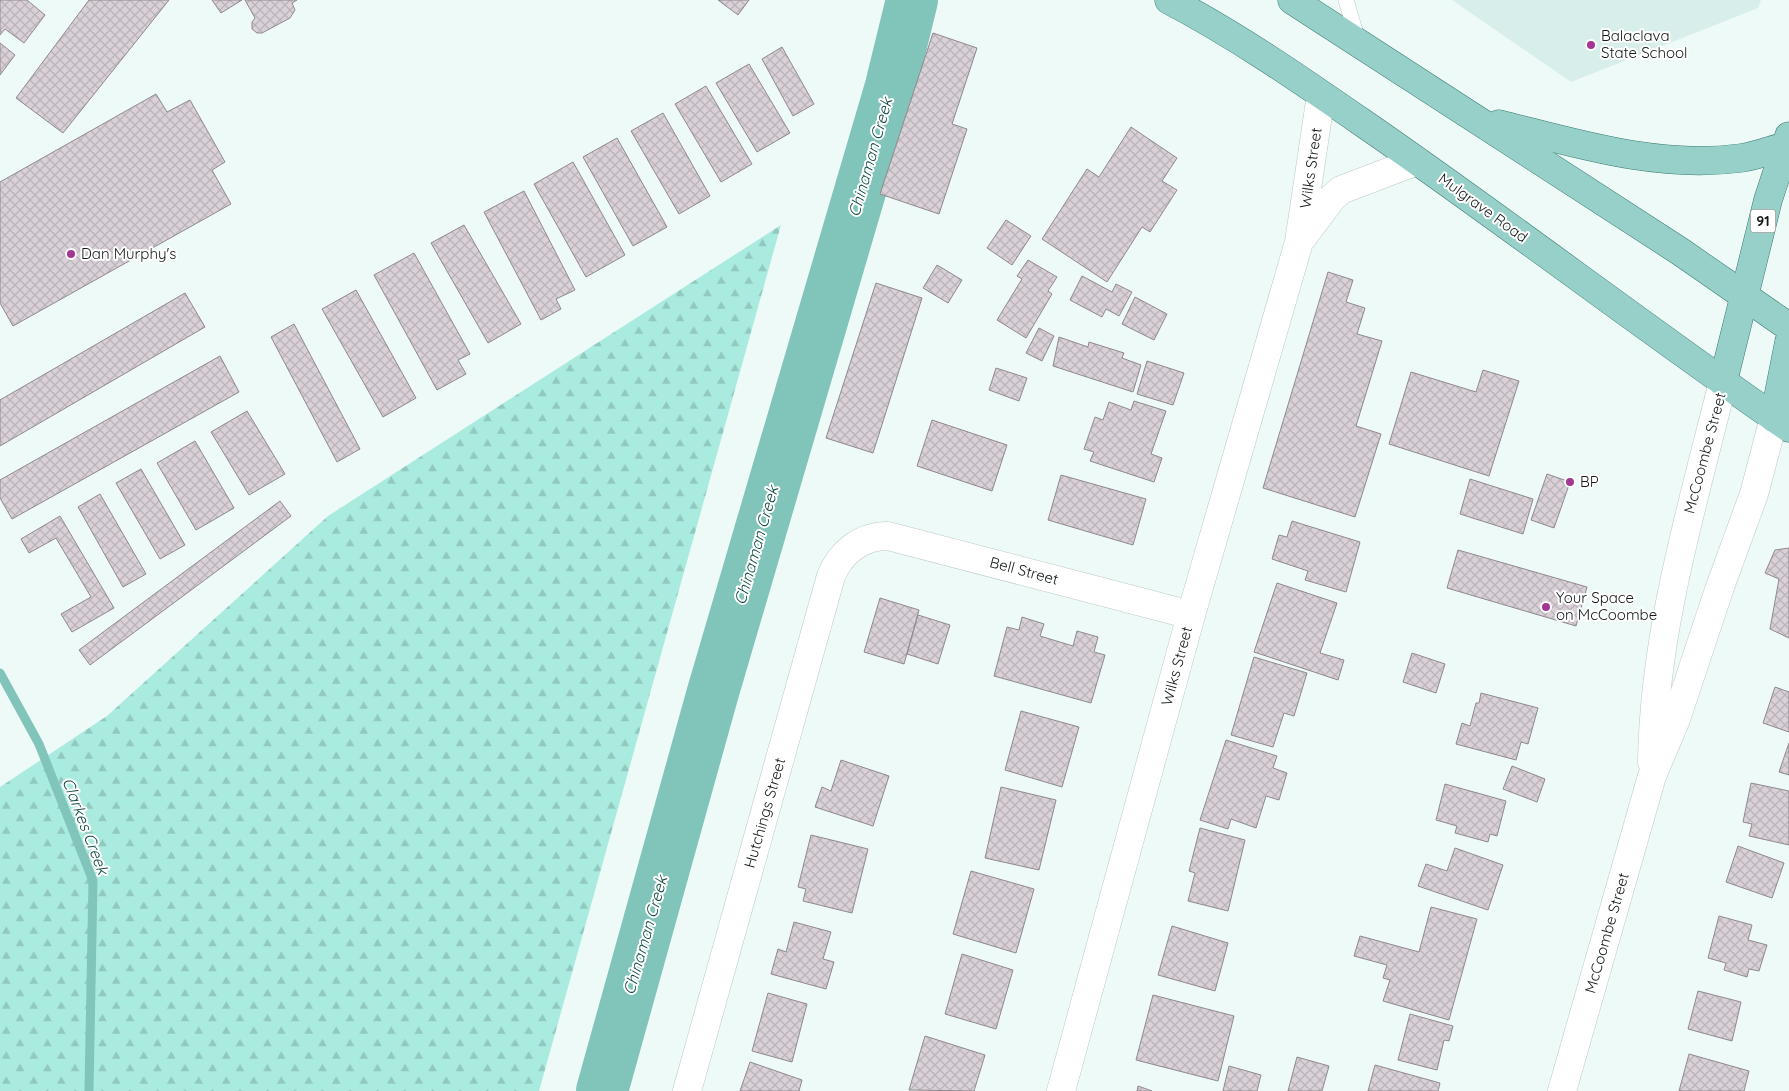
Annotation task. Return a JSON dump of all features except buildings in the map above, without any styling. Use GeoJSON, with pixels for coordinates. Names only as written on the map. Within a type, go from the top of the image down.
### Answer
{"type":"FeatureCollection","features":[{"type":"Feature","properties":{"kind":"main road","name":"Mulgrave Road"},"geometry":{"type":"LineString","coordinates":[[1169,0],[1246,44],[1417,161],[1782,423]]}},
{"type":"Feature","properties":{"kind":"main road"},"geometry":{"type":"LineString","coordinates":[[1292,0],[1478,119],[1789,327]]}},
{"type":"Feature","properties":{"kind":"main road"},"geometry":{"type":"LineString","coordinates":[[1478,119],[1607,151],[1661,159],[1742,158],[1787,141]]}},
{"type":"Feature","properties":{"kind":"main road","name":"McCoombe Street"},"geometry":{"type":"LineString","coordinates":[[1723,382],[1768,200],[1787,141]]}},
{"type":"Feature","properties":{"kind":"main road","name":"McCoombe Street"},"geometry":{"type":"LineString","coordinates":[[1782,423],[1789,342]]}},
{"type":"Feature","properties":{"kind":"street","name":"Wilks Street"},"geometry":{"type":"LineString","coordinates":[[1061,1091],[1191,615],[1299,242],[1321,95]]}},
{"type":"Feature","properties":{"kind":"street","name":"Wilks Street"},"geometry":{"type":"LineString","coordinates":[[1299,242],[1332,198],[1341,190],[1417,161]]}},
{"type":"Feature","properties":{"kind":"street","name":"McCoombe Street"},"geometry":{"type":"LineString","coordinates":[[1652,776],[1653,716],[1678,561],[1723,382]]}},
{"type":"Feature","properties":{"kind":"street","name":"McCoombe Street"},"geometry":{"type":"LineString","coordinates":[[1562,1091],[1652,776],[1676,719],[1731,554],[1782,423]]}},
{"type":"Feature","properties":{"kind":"street","name":"Bell Street"},"geometry":{"type":"LineString","coordinates":[[858,543],[875,537],[895,537],[1191,615]]}},
{"type":"Feature","properties":{"kind":"street","name":"Hutchings Street"},"geometry":{"type":"LineString","coordinates":[[687,1091],[831,576],[841,558],[858,543]]}},
{"type":"Feature","properties":{"kind":"lane"},"geometry":{"type":"LineString","coordinates":[[1346,0],[1358,41]]}},
{"type":"Feature","properties":{"kind":"shaded area","name":"Balaclava State School"},"geometry":{"type":"Polygon","coordinates":[[[1452,0],[1761,0],[1758,8],[1571,82],[1452,0]]]}},
{"type":"Feature","properties":{"kind":"green space"},"geometry":{"type":"Polygon","coordinates":[[[781,225],[539,1091],[0,1091],[0,787],[107,716],[328,516],[781,225]]]}},
{"type":"Feature","properties":{"kind":"waterway","name":"Chinaman Creek"},"geometry":{"type":"LineString","coordinates":[[602,1091],[713,692],[891,86],[912,0]]}},
{"type":"Feature","properties":{"kind":"waterway","name":"Clarkes Creek"},"geometry":{"type":"LineString","coordinates":[[0,673],[39,744],[93,881],[89,1091]]}},
{"type":"Feature","properties":{"kind":"place","name":"Balaclava State School"},"geometry":{"type":"Point","coordinates":[1591,45]}},
{"type":"Feature","properties":{"kind":"place","name":"Dan Murphy's"},"geometry":{"type":"Point","coordinates":[71,254]}},
{"type":"Feature","properties":{"kind":"place","name":"BP"},"geometry":{"type":"Point","coordinates":[1570,482]}},
{"type":"Feature","properties":{"kind":"place","name":"Your Space on McCoombe"},"geometry":{"type":"Point","coordinates":[1546,607]}}]}
